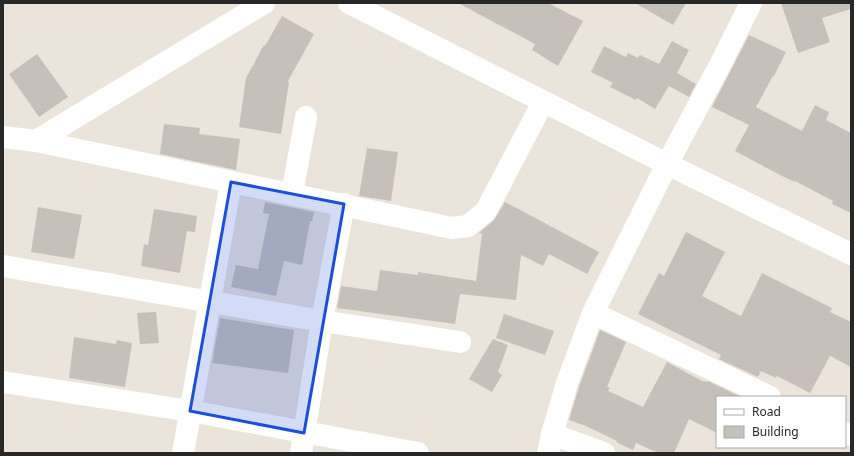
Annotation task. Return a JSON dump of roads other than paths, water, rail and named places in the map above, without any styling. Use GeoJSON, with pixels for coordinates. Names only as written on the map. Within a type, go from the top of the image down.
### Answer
{"type":"FeatureCollection","features":[{"type":"Feature","properties":{"kind":"street"},"geometry":{"type":"LineString","coordinates":[[36,141],[264,3]]}},
{"type":"Feature","properties":{"kind":"street"},"geometry":{"type":"LineString","coordinates":[[349,3],[543,102],[851,254]]}},
{"type":"Feature","properties":{"kind":"street"},"geometry":{"type":"LineString","coordinates":[[604,453],[550,444],[567,383],[594,313],[667,164],[719,67],[751,3]]}},
{"type":"Feature","properties":{"kind":"street"},"geometry":{"type":"LineString","coordinates":[[3,137],[36,141],[344,204],[452,228],[468,226],[486,210],[543,102]]}},
{"type":"Feature","properties":{"kind":"street"},"geometry":{"type":"LineString","coordinates":[[292,194],[306,117]]}},
{"type":"Feature","properties":{"kind":"street"},"geometry":{"type":"LineString","coordinates":[[183,453],[231,182]]}},
{"type":"Feature","properties":{"kind":"street"},"geometry":{"type":"LineString","coordinates":[[303,443],[322,321],[344,204]]}},
{"type":"Feature","properties":{"kind":"street"},"geometry":{"type":"LineString","coordinates":[[3,266],[322,321],[460,342]]}},
{"type":"Feature","properties":{"kind":"street"},"geometry":{"type":"LineString","coordinates":[[594,313],[768,396]]}},
{"type":"Feature","properties":{"kind":"street"},"geometry":{"type":"LineString","coordinates":[[3,382],[190,411],[303,443],[418,453]]}}]}
